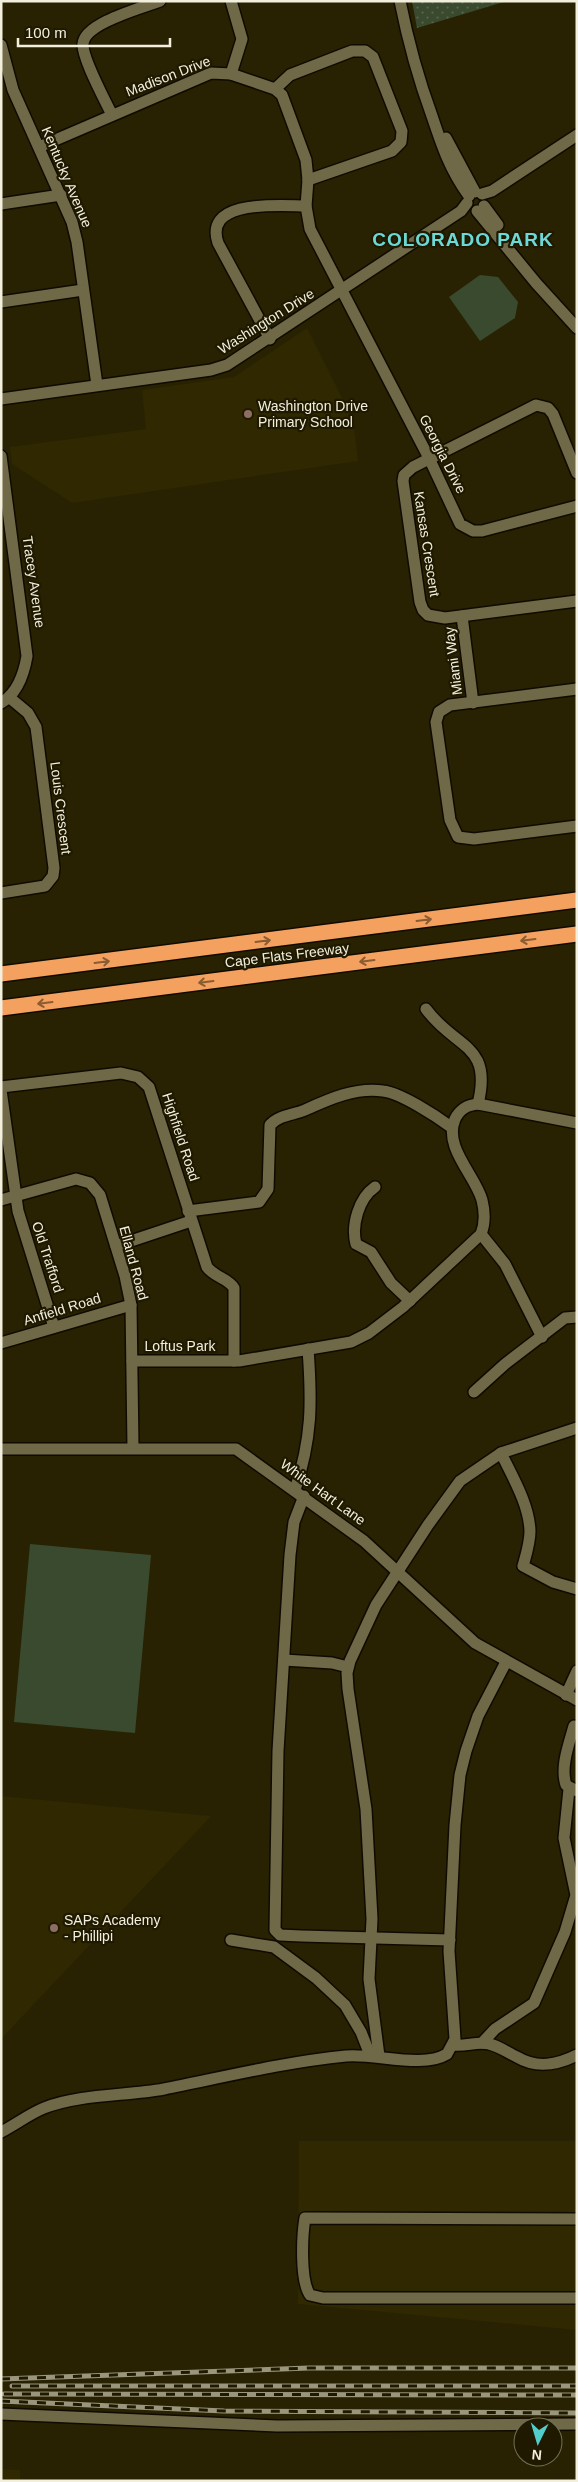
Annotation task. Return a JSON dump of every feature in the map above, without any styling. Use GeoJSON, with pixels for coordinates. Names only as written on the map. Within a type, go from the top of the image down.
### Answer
{"type":"FeatureCollection","features":[{"type":"Feature","properties":{"kind":"highway","name":"Cape Flats Freeway"},"geometry":{"type":"LineString","coordinates":[[1,974],[577,900]]}},
{"type":"Feature","properties":{"kind":"highway","name":"Cape Flats Freeway"},"geometry":{"type":"LineString","coordinates":[[1,1008],[577,934]]}},
{"type":"Feature","properties":{"kind":"street"},"geometry":{"type":"LineString","coordinates":[[112,115],[83,50],[84,37],[93,27],[160,1]]}},
{"type":"Feature","properties":{"kind":"street"},"geometry":{"type":"LineString","coordinates":[[231,1],[242,39],[231,74]]}},
{"type":"Feature","properties":{"kind":"street"},"geometry":{"type":"LineString","coordinates":[[400,1],[416,71],[438,140],[455,176],[577,328]]}},
{"type":"Feature","properties":{"kind":"street","name":"Kentucky Avenue"},"geometry":{"type":"LineString","coordinates":[[1,45],[13,90],[61,195],[75,231],[96,384]]}},
{"type":"Feature","properties":{"kind":"street"},"geometry":{"type":"LineString","coordinates":[[308,180],[392,152],[401,142],[402,131],[373,58],[365,50],[352,51],[290,75],[275,89],[282,95],[304,151],[308,180],[306,206],[310,229],[343,290]]}},
{"type":"Feature","properties":{"kind":"street","name":"Madison Drive"},"geometry":{"type":"LineString","coordinates":[[39,147],[211,73],[231,74],[275,89]]}},
{"type":"Feature","properties":{"kind":"street","name":"Washington Drive"},"geometry":{"type":"LineString","coordinates":[[1,399],[96,384],[211,370],[240,358],[577,134]]}},
{"type":"Feature","properties":{"kind":"street"},"geometry":{"type":"LineString","coordinates":[[1,204],[61,195]]}},
{"type":"Feature","properties":{"kind":"street"},"geometry":{"type":"LineString","coordinates":[[270,339],[218,243],[217,225],[224,215],[241,209],[306,206]]}},
{"type":"Feature","properties":{"kind":"street"},"geometry":{"type":"LineString","coordinates":[[1,302],[83,290]]}},
{"type":"Feature","properties":{"kind":"street","name":"Georgia Drive"},"geometry":{"type":"LineString","coordinates":[[343,290],[429,458],[460,524],[473,531],[491,529],[577,506]]}},
{"type":"Feature","properties":{"kind":"street"},"geometry":{"type":"LineString","coordinates":[[429,458],[522,410],[542,405],[553,414],[577,473]]}},
{"type":"Feature","properties":{"kind":"street","name":"Tracey Avenue"},"geometry":{"type":"LineString","coordinates":[[1,456],[27,656],[21,680],[6,701]]}},
{"type":"Feature","properties":{"kind":"street","name":"Kansas Crescent"},"geometry":{"type":"LineString","coordinates":[[429,458],[408,471],[403,481],[420,602],[423,610],[435,618],[577,600]]}},
{"type":"Feature","properties":{"kind":"street","name":"Miami Way"},"geometry":{"type":"LineString","coordinates":[[462,616],[473,703]]}},
{"type":"Feature","properties":{"kind":"street"},"geometry":{"type":"LineString","coordinates":[[577,689],[450,705],[444,708],[437,717],[436,727],[447,801],[454,832],[458,837],[468,840],[577,826]]}},
{"type":"Feature","properties":{"kind":"street","name":"Louis Crescent"},"geometry":{"type":"LineString","coordinates":[[1,893],[45,886],[53,876],[54,868],[36,727],[28,713],[6,701]]}},
{"type":"Feature","properties":{"kind":"street"},"geometry":{"type":"LineString","coordinates":[[426,1009],[435,1022],[478,1060],[483,1075],[478,1104]]}},
{"type":"Feature","properties":{"kind":"street","name":"Highfield Road"},"geometry":{"type":"LineString","coordinates":[[1,1088],[121,1072],[138,1077],[149,1087],[154,1096],[207,1267],[210,1272],[231,1284],[234,1288],[231,1361]]}},
{"type":"Feature","properties":{"kind":"street","name":"Old Trafford"},"geometry":{"type":"LineString","coordinates":[[1,1088],[15,1197],[54,1327]]}},
{"type":"Feature","properties":{"kind":"street"},"geometry":{"type":"LineString","coordinates":[[116,1246],[190,1216],[259,1202],[268,1189],[270,1125],[276,1119],[298,1113],[342,1095],[383,1091],[401,1096],[451,1127]]}},
{"type":"Feature","properties":{"kind":"street"},"geometry":{"type":"LineString","coordinates":[[542,1337],[505,1264],[481,1234],[485,1225],[482,1200],[454,1142],[451,1127],[458,1111],[470,1105],[478,1104],[577,1123]]}},
{"type":"Feature","properties":{"kind":"street","name":"Elland Road"},"geometry":{"type":"LineString","coordinates":[[1,1200],[76,1179],[90,1182],[100,1195],[131,1304],[133,1447]]}},
{"type":"Feature","properties":{"kind":"street"},"geometry":{"type":"LineString","coordinates":[[376,1187],[367,1194],[360,1206],[355,1229],[356,1244],[371,1252],[391,1283],[410,1301]]}},
{"type":"Feature","properties":{"kind":"street","name":"Loftus Park"},"geometry":{"type":"LineString","coordinates":[[132,1361],[231,1361],[338,1345],[360,1338],[410,1301],[481,1234]]}},
{"type":"Feature","properties":{"kind":"street","name":"Anfield Road"},"geometry":{"type":"LineString","coordinates":[[1,1343],[131,1304]]}},
{"type":"Feature","properties":{"kind":"street"},"geometry":{"type":"LineString","coordinates":[[474,1392],[505,1364],[565,1318],[577,1317]]}},
{"type":"Feature","properties":{"kind":"street"},"geometry":{"type":"LineString","coordinates":[[271,1945],[276,1930],[278,1758],[292,1533],[310,1434],[311,1398],[308,1349]]}},
{"type":"Feature","properties":{"kind":"street"},"geometry":{"type":"LineString","coordinates":[[374,2056],[370,1992],[372,1938],[366,1809],[348,1689],[348,1667],[364,1628],[397,1572],[460,1481],[501,1452],[577,1428]]}},
{"type":"Feature","properties":{"kind":"street","name":"White Hart Lane"},"geometry":{"type":"LineString","coordinates":[[1,1449],[133,1447],[236,1449],[300,1493],[364,1541],[475,1643],[571,1698]]}},
{"type":"Feature","properties":{"kind":"street"},"geometry":{"type":"LineString","coordinates":[[501,1452],[529,1521],[530,1537],[523,1566],[553,1582],[577,1589]]}},
{"type":"Feature","properties":{"kind":"street"},"geometry":{"type":"LineString","coordinates":[[284,1660],[332,1663],[348,1667]]}},
{"type":"Feature","properties":{"kind":"street"},"geometry":{"type":"LineString","coordinates":[[1,2132],[39,2111],[58,2105],[161,2090],[311,2061],[374,2056],[437,2059],[447,2054],[454,2046],[455,2032],[449,1968],[456,1818],[460,1775],[478,1716],[506,1662]]}},
{"type":"Feature","properties":{"kind":"street"},"geometry":{"type":"LineString","coordinates":[[571,1698],[577,1671]]}},
{"type":"Feature","properties":{"kind":"street"},"geometry":{"type":"LineString","coordinates":[[482,2043],[495,2029],[534,2003],[565,1932],[576,1891],[564,1838],[573,1790],[565,1782],[571,1763],[574,1726]]}},
{"type":"Feature","properties":{"kind":"street"},"geometry":{"type":"LineString","coordinates":[[276,1930],[277,1933],[285,1935],[450,1940]]}},
{"type":"Feature","properties":{"kind":"street"},"geometry":{"type":"LineString","coordinates":[[231,1940],[271,1945],[308,1970],[338,1996],[374,2056]]}},
{"type":"Feature","properties":{"kind":"street"},"geometry":{"type":"LineString","coordinates":[[454,2046],[482,2043],[497,2046],[518,2058],[540,2065],[556,2063],[577,2055]]}},
{"type":"Feature","properties":{"kind":"street"},"geometry":{"type":"LineString","coordinates":[[577,2219],[305,2218],[304,2266],[307,2291],[310,2295],[323,2298],[577,2298]]}},
{"type":"Feature","properties":{"kind":"street"},"geometry":{"type":"LineString","coordinates":[[1,2414],[267,2426],[577,2424]]}},
{"type":"Feature","properties":{"kind":"shaded area","name":"Washington Drive Primary School"},"geometry":{"type":"Polygon","coordinates":[[[307,328],[353,420],[358,461],[72,503],[12,464],[10,447],[146,429],[142,390],[234,377],[307,328]]]}},
{"type":"Feature","properties":{"kind":"shaded area","name":"SAPs Academy - Phillipi"},"geometry":{"type":"Polygon","coordinates":[[[1,1796],[211,1816],[1,2039],[1,1796]]]}},
{"type":"Feature","properties":{"kind":"shaded area"},"geometry":{"type":"Polygon","coordinates":[[[299,2141],[577,2141],[577,2330],[298,2304],[299,2141]]]}},
{"type":"Feature","properties":{"kind":"shaded area"},"geometry":{"type":"Polygon","coordinates":[[[1,2469],[20,2470],[20,2481],[1,2481],[1,2469]]]}},
{"type":"Feature","properties":{"kind":"green space"},"geometry":{"type":"Polygon","coordinates":[[[412,1],[507,1],[417,28],[412,1]]]}},
{"type":"Feature","properties":{"kind":"green space"},"geometry":{"type":"Polygon","coordinates":[[[480,275],[498,277],[518,302],[515,318],[480,341],[449,297],[480,275]]]}},
{"type":"Feature","properties":{"kind":"green space"},"geometry":{"type":"Polygon","coordinates":[[[30,1544],[151,1555],[135,1733],[14,1722],[30,1544]]]}},
{"type":"Feature","properties":{"kind":"railway"},"geometry":{"type":"LineString","coordinates":[[1,2379],[309,2368],[577,2368]]}},
{"type":"Feature","properties":{"kind":"railway"},"geometry":{"type":"LineString","coordinates":[[12,2386],[577,2386]]}},
{"type":"Feature","properties":{"kind":"railway"},"geometry":{"type":"LineString","coordinates":[[4,2394],[577,2395]]}},
{"type":"Feature","properties":{"kind":"railway"},"geometry":{"type":"LineString","coordinates":[[1,2401],[224,2411],[577,2413]]}},
{"type":"Feature","properties":{"kind":"place","name":"Washington Drive Primary School"},"geometry":{"type":"Point","coordinates":[248,414]}},
{"type":"Feature","properties":{"kind":"place","name":"SAPs Academy - Phillipi"},"geometry":{"type":"Point","coordinates":[54,1928]}},
{"type":"Feature","properties":{"kind":"district","name":"COLORADO PARK"},"geometry":{"type":"Point","coordinates":[463,239]}}]}
